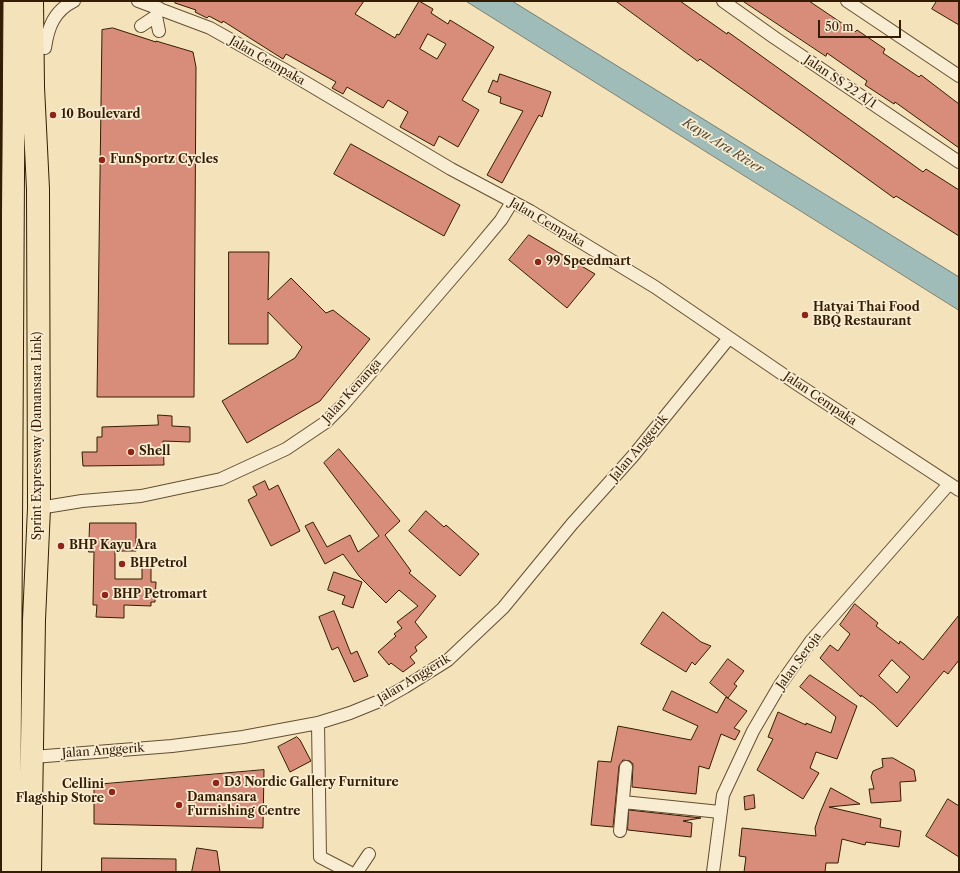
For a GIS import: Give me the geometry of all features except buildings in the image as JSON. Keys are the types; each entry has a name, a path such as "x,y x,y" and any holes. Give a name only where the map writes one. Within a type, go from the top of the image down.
{"highway":[{"name":"Sprint Expressway (Damansara Link)","path":"14,1 16,84 38,189 39,508 34,620 30,872"},
{"name":"Sprint Expressway (Damansara Link)","path":"16,84 32,1"},
{"path":"38,189 45,48 44,1"},
{"path":"9,872 6,650 12,182 1,100 16,84"},
{"path":"1,383 5,379 11,331"}],"street":[{"path":"45,48 48,28 52,20 59,12 74,1"},
{"name":"Jalan Cempaka","path":"138,1 158,12 220,34 283,69 451,169 512,202 655,287 729,338 954,487"},
{"name":"Jalan SS 22 A/1","path":"723,1 775,38 959,162"},
{"path":"847,1 959,76"},
{"path":"141,26 158,12"},
{"path":"158,12 159,31"},
{"name":"Jalan Kenanga","path":"39,508 82,501 141,496 179,487 201,484 221,479 286,449 326,422 342,406 471,256 501,220 512,202"},
{"name":"Jalan Anggerik","path":"33,757 205,742 242,737 318,723 350,713 382,700 448,660 503,608 572,524 633,456 729,338"},
{"name":"Jalan Seroja","path":"713,872 723,795 753,731 784,679 811,641 954,487"},
{"path":"318,723 320,857 349,872"},
{"path":"620,831 626,767"},
{"path":"623,802 720,812"},
{"path":"357,872 369,854"}],"water":[{"name":"Kayu Ara River","path":"466,1 512,1 959,277 959,310"}],"tram line":[{"path":"1,287 3,1"}],"place":[{"name":"10 Boulevard","path":"53,115"},
{"name":"FunSportz Cycles","path":"102,160"},
{"name":"99 Speedmart","path":"538,262"},
{"name":"Hatyai Thai Food BBQ Restaurant","path":"805,315"},
{"name":"Shell","path":"131,452"},
{"name":"BHP Kayu Ara","path":"61,546"},
{"name":"BHPetrol","path":"122,564"},
{"name":"BHP Petromart","path":"105,595"},
{"name":"D3 Nordic Gallery Furniture","path":"216,783"},
{"name":"Cellini Flagship Store","path":"112,792"},
{"name":"Damansara Furnishing Centre","path":"179,805"}]}
